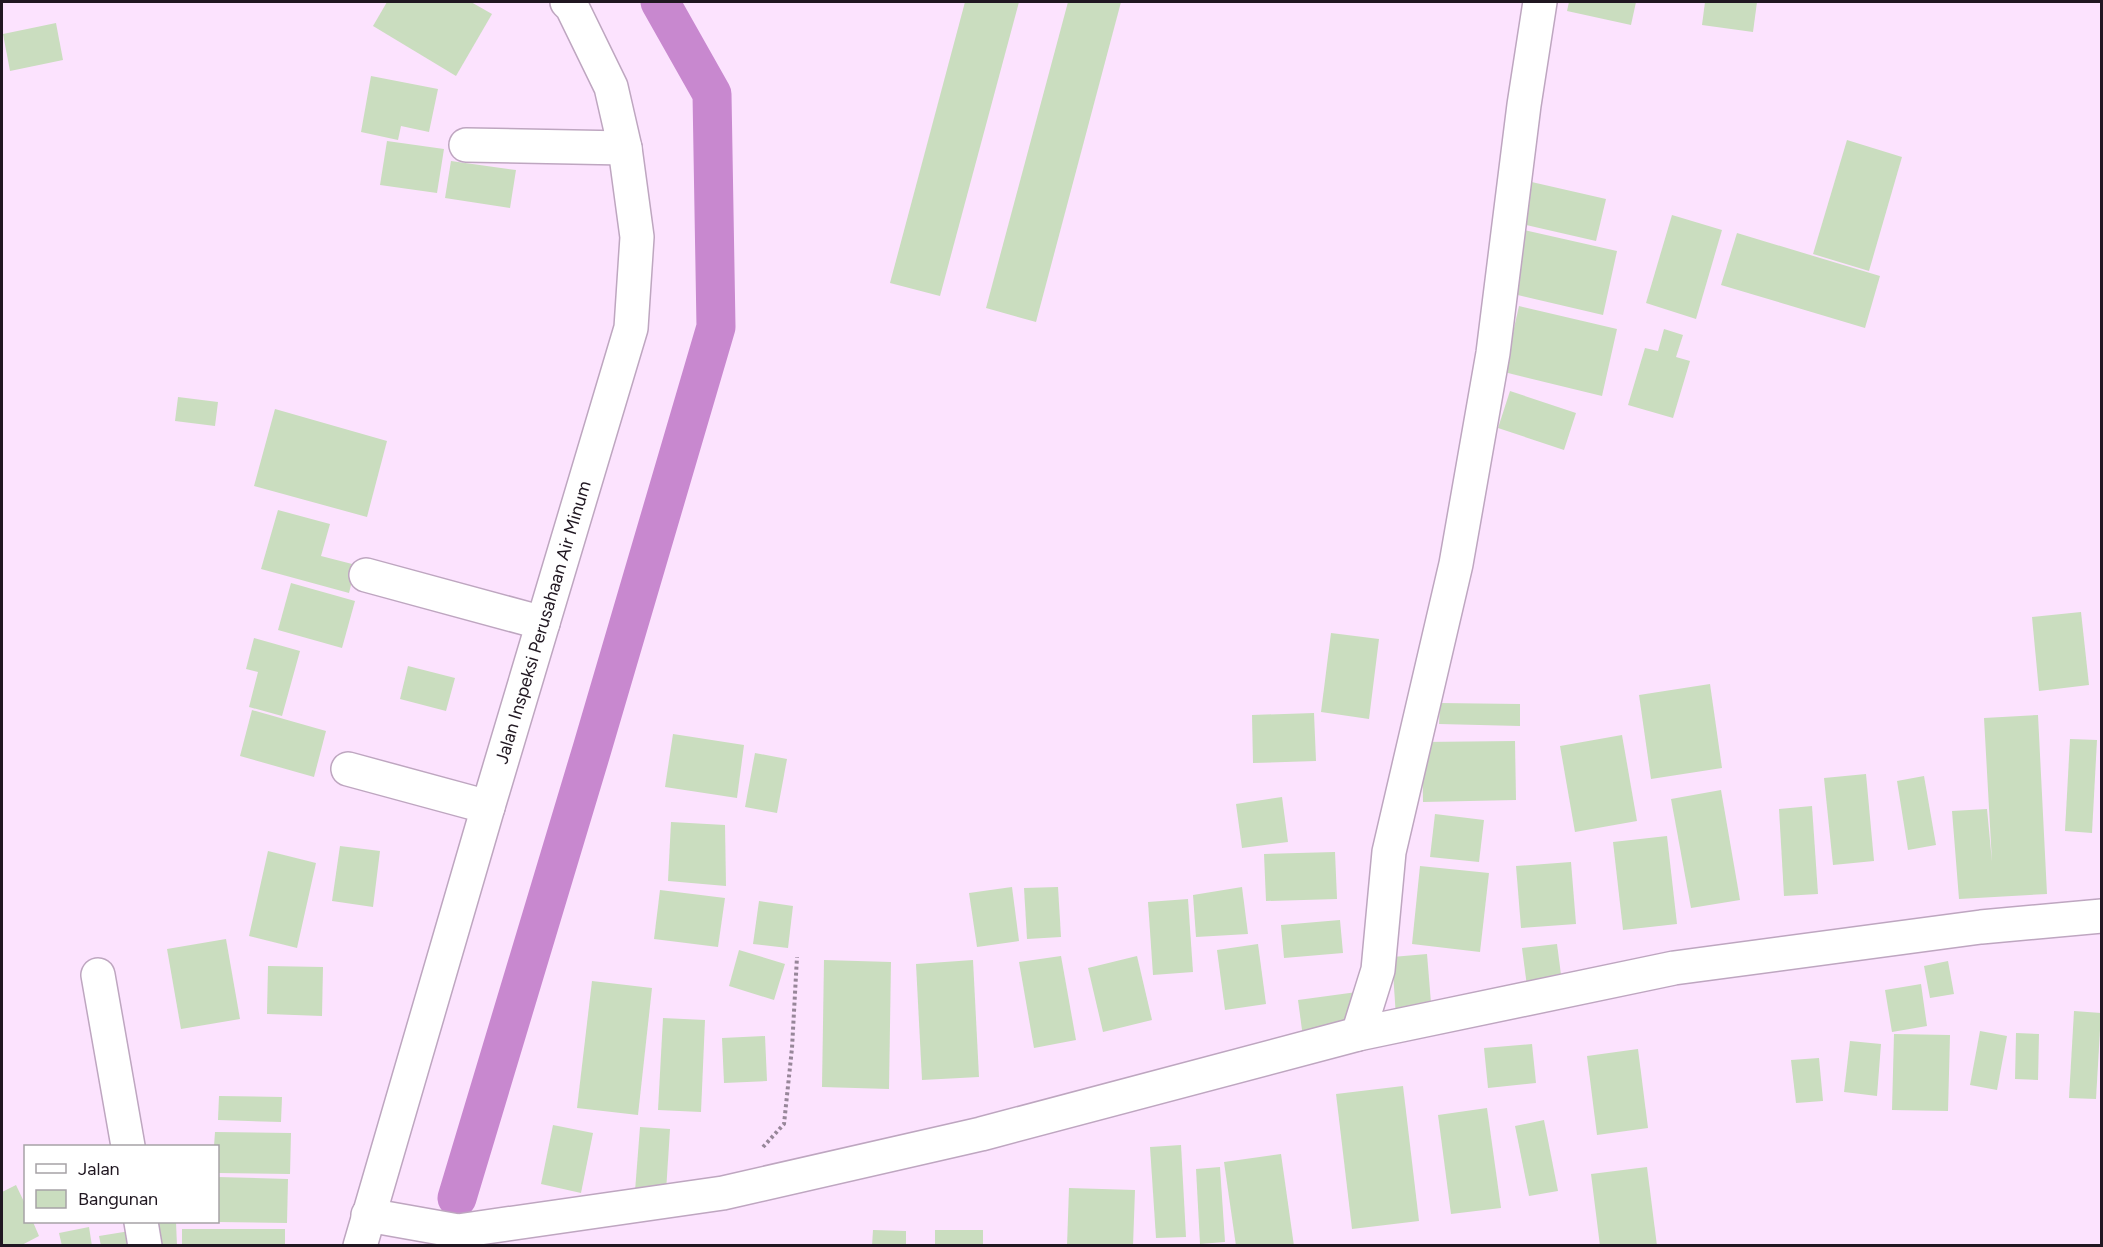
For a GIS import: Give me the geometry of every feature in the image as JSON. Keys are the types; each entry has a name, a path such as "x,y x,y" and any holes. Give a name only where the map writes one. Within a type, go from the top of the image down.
{"street":[{"name":"Jalan Inspeksi Perusahaan Air Minum","path":"364,1230 631,328 637,237 625,148 611,87 567,2"},
{"path":"1358,1034 1378,970 1389,852 1456,564 1493,353 1524,105 1540,2"},
{"path":"466,145 625,148"},
{"path":"366,575 543,623"},
{"path":"348,769 488,807"},
{"path":"364,1230 457,1238 723,1193 981,1134 1358,1034 1674,968 1981,927 2102,916"},
{"path":"98,975 128,1145"},
{"path":"141,1223 145,1245"}],"path":[{"path":"761,1150 784,1124 798,957"}],"building":[{"path":"387,2 471,2 492,14 456,76 373,26"},
{"path":"965,2 1019,2 940,296 890,283"},
{"path":"1068,2 1121,2 1036,322 986,308"},
{"path":"1569,2 1636,2 1631,25 1567,11"},
{"path":"1705,2 1757,2 1753,32 1702,25"},
{"path":"56,23 63,60 10,71 3,34"},
{"path":"371,76 438,89 429,132 401,126 398,140 361,132"},
{"path":"1847,140 1902,157 1869,271 1813,254"},
{"path":"387,141 444,149 437,193 380,185"},
{"path":"451,161 516,170 510,208 445,198"},
{"path":"1523,180 1606,199 1596,241 1513,222"},
{"path":"1672,215 1722,230 1696,319 1646,303"},
{"path":"1519,229 1617,251 1603,315 1505,292"},
{"path":"1737,233 1880,276 1865,328 1721,285"},
{"path":"1519,306 1617,329 1602,396 1504,372"},
{"path":"1664,329 1683,335 1676,357 1690,361 1673,418 1628,405 1645,348 1658,351"},
{"path":"1510,391 1576,413 1564,450 1498,428"},
{"path":"178,397 218,402 215,426 175,421"},
{"path":"275,409 387,441 367,517 254,486"},
{"path":"278,510 330,524 321,556 356,565 349,593 261,569"},
{"path":"291,583 355,601 342,648 278,630"},
{"path":"2081,612 2089,685 2039,691 2032,617"},
{"path":"1331,633 1379,639 1369,719 1321,712"},
{"path":"254,638 300,651 282,716 249,707 258,672 246,669"},
{"path":"408,666 455,678 446,711 400,699"},
{"path":"1710,684 1722,768 1651,779 1639,695"},
{"path":"1440,703 1520,704 1520,726 1439,724"},
{"path":"252,710 326,731 314,777 240,756"},
{"path":"1314,713 1316,761 1253,763 1252,715"},
{"path":"2038,715 2047,894 1959,899 1952,811 1987,809 1992,862 1984,718"},
{"path":"673,734 744,745 737,798 665,787"},
{"path":"1622,735 1637,821 1575,832 1560,746"},
{"path":"2070,739 2097,740 2092,833 2065,831"},
{"path":"1515,741 1516,800 1423,802 1422,742"},
{"path":"755,753 787,759 777,813 745,807"},
{"path":"1866,774 1874,861 1833,865 1824,778"},
{"path":"1924,776 1936,845 1908,850 1897,781"},
{"path":"1721,790 1740,900 1691,908 1671,799"},
{"path":"1282,797 1288,842 1242,848 1236,804"},
{"path":"1812,806 1818,894 1784,896 1779,809"},
{"path":"1435,814 1484,820 1479,862 1430,857"},
{"path":"671,822 725,825 726,886 668,881"},
{"path":"1667,836 1677,924 1623,930 1613,842"},
{"path":"340,846 380,851 373,907 332,901"},
{"path":"268,851 316,863 297,948 249,936"},
{"path":"1335,852 1337,899 1266,901 1264,854"},
{"path":"1571,862 1576,924 1521,928 1516,866"},
{"path":"1420,866 1489,873 1480,952 1412,944"},
{"path":"1012,887 1019,941 977,947 969,893"},
{"path":"1058,887 1061,937 1027,939 1024,888"},
{"path":"1242,887 1248,934 1196,937 1193,895"},
{"path":"660,890 725,898 718,947 654,939"},
{"path":"1188,899 1193,972 1153,975 1148,902"},
{"path":"759,901 793,906 788,948 753,944"},
{"path":"1340,920 1343,953 1284,958 1281,925"},
{"path":"226,939 240,1019 181,1029 167,949"},
{"path":"1258,944 1266,1004 1225,1010 1217,950"},
{"path":"1557,944 1563,990 1528,994 1522,948"},
{"path":"739,950 785,964 774,1000 729,986"},
{"path":"1427,954 1432,1015 1396,1017 1392,957"},
{"path":"1061,956 1076,1040 1034,1048 1019,962"},
{"path":"1137,956 1152,1020 1103,1032 1088,968"},
{"path":"824,960 891,962 889,1089 822,1087"},
{"path":"973,960 979,1077 922,1080 916,964"},
{"path":"1948,961 1954,994 1930,998 1924,966"},
{"path":"268,966 323,967 322,1016 267,1014"},
{"path":"592,981 652,988 638,1115 577,1108"},
{"path":"1921,984 1927,1026 1892,1032 1885,990"},
{"path":"1357,992 1363,1037 1304,1045 1298,1000"},
{"path":"2074,1011 2101,1013 2096,1099 2069,1098"},
{"path":"663,1018 705,1020 701,1112 658,1110"},
{"path":"1980,1031 2007,1036 1997,1090 1970,1085"},
{"path":"2016,1033 2039,1034 2038,1080 2015,1079"},
{"path":"1894,1034 1950,1035 1948,1111 1892,1110"},
{"path":"765,1036 767,1081 724,1083 722,1038"},
{"path":"1850,1041 1881,1044 1877,1096 1844,1092"},
{"path":"1532,1044 1536,1083 1488,1088 1484,1048"},
{"path":"1638,1049 1648,1128 1597,1135 1587,1056"},
{"path":"1819,1058 1823,1101 1796,1103 1791,1060"},
{"path":"1403,1086 1419,1221 1352,1229 1336,1094"},
{"path":"219,1096 282,1097 281,1122 218,1120"},
{"path":"1487,1108 1501,1208 1451,1214 1438,1115"},
{"path":"1544,1120 1558,1191 1529,1196 1515,1126"},
{"path":"553,1125 593,1133 581,1193 541,1184"},
{"path":"640,1127 670,1129 666,1192 635,1191"},
{"path":"215,1132 291,1133 290,1174 219,1173 219,1145 214,1145"},
{"path":"1181,1145 1186,1237 1156,1238 1150,1147"},
{"path":"1281,1154 1294,1246 1236,1246 1224,1162"},
{"path":"1220,1167 1225,1242 1200,1244 1196,1169"},
{"path":"1647,1167 1657,1246 1600,1246 1591,1174"},
{"path":"219,1177 288,1179 287,1223 219,1222"},
{"path":"16,1185 24,1202 24,1223 33,1223 39,1236 20,1246 2,1246 2,1192"},
{"path":"1069,1188 1135,1190 1133,1246 1067,1246"},
{"path":"152,1223 176,1223 177,1246 152,1246"},
{"path":"89,1227 92,1246 62,1246 59,1233"},
{"path":"182,1229 285,1229 285,1246 182,1246"},
{"path":"136,1230 138,1246 101,1246 99,1236"},
{"path":"873,1230 906,1231 906,1246 872,1246"},
{"path":"935,1230 983,1230 983,1246 935,1246"}],"waterway":[{"path":"457,1198 716,327 712,94 660,2"}]}
